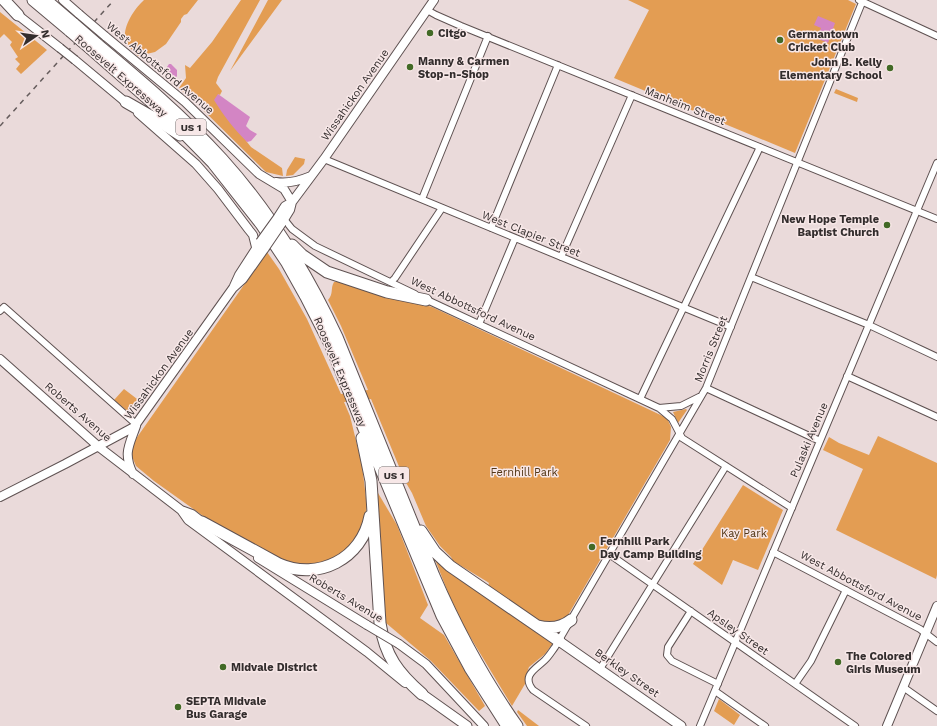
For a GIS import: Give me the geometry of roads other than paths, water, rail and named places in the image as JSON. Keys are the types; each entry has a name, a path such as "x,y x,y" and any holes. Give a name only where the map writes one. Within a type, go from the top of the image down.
{"highway":[{"path":"4,0 18,15"},
{"name":"Roosevelt Expressway","path":"33,0 74,23"},
{"name":"Roosevelt Expressway","path":"46,0 74,23 94,46 200,149 245,203 287,263 324,331 442,616 470,668 507,726"},
{"name":"Roosevelt Expressway","path":"94,46 162,99 206,142 244,185 279,234 311,284 337,337 450,613 478,664 517,726"},
{"path":"126,102 200,149"},
{"path":"279,234 302,255 320,268 342,278 400,295 426,300"},
{"path":"374,288 381,287 391,282"},
{"path":"353,401 368,461 380,623 383,638 393,662 403,676 422,694"},
{"path":"202,522 278,564 292,569 313,570 326,567 339,561 359,544 370,519 372,502"},
{"path":"406,506 430,544 442,559 559,641"},
{"path":"537,625 553,628 563,625 571,620"}],"main road":[{"name":"Berkley Street","path":"559,641 681,726"},
{"name":"Roberts Avenue","path":"422,694 467,726"}],"street":[{"name":"West Abbottsford Avenue","path":"63,0 74,23 105,36 186,102 260,174 284,189 292,202"},
{"name":"Wissahickon Avenue","path":"0,497 130,431 137,425 233,288 243,279 260,246 281,220 285,206 292,202 324,159 434,0"},
{"path":"862,1 937,36"},
{"name":"Morris Street","path":"586,726 533,690 529,680 532,670 549,656 559,641 706,388 862,1"},
{"path":"0,2 75,60 190,158 206,175 260,246"},
{"name":"Manheim Street","path":"427,10 558,65 937,219"},
{"path":"422,199 488,36"},
{"path":"491,228 558,65"},
{"path":"561,257 632,95"},
{"path":"640,399 760,147"},
{"name":"West Clapier Street","path":"324,159 731,327"},
{"name":"Pulaski Avenue","path":"700,726 937,163"},
{"path":"272,181 290,182 311,176"},
{"path":"391,282 442,208"},
{"name":"West Abbottsford Avenue","path":"281,220 315,246 426,300 659,408 670,417 682,438 792,508"},
{"path":"479,324 515,238"},
{"path":"751,277 869,325 937,357"},
{"path":"2,309 137,425 128,445 128,461 133,474"},
{"name":"Roberts Avenue","path":"0,359 99,447 181,510 192,514 225,538 399,644 426,664 484,726"},
{"path":"847,376 937,417"},
{"path":"706,388 820,441"},
{"path":"659,408 680,406 701,396"},
{"path":"600,669 726,466"},
{"name":"Roberts Avenue","path":"181,510 188,520 367,652 406,684 422,694"},
{"name":"West Abbottsford Avenue","path":"773,552 920,629 937,642"},
{"name":"Apsley Street","path":"609,554 855,726"},
{"path":"795,684 811,661 846,590"},
{"path":"887,726 937,606"},
{"path":"691,611 668,647 667,655 674,663 718,684"},
{"path":"903,687 937,711"},
{"path":"715,691 765,726"}],"railway":[{"path":"0,126 114,0"}],"place":[{"name":"Citgo","path":"430,33"},
{"name":"Germantown Cricket Club","path":"780,40"},
{"name":"Manny & Carmen Stop-n-Shop","path":"410,67"},
{"name":"John B. Kelly Elementary School","path":"890,68"},
{"name":"New Hope Temple Baptist Church","path":"887,225"},
{"name":"Fernhill Park Day Camp Building","path":"592,547"},
{"name":"The Colored Girls Museum","path":"838,662"},
{"name":"Midvale District","path":"223,667"},
{"name":"SEPTA Midvale Bus Garage","path":"178,707"}],"park label":[{"name":"Fernhill Park","path":"524,472"},
{"name":"Kay Park","path":"744,533"}]}
